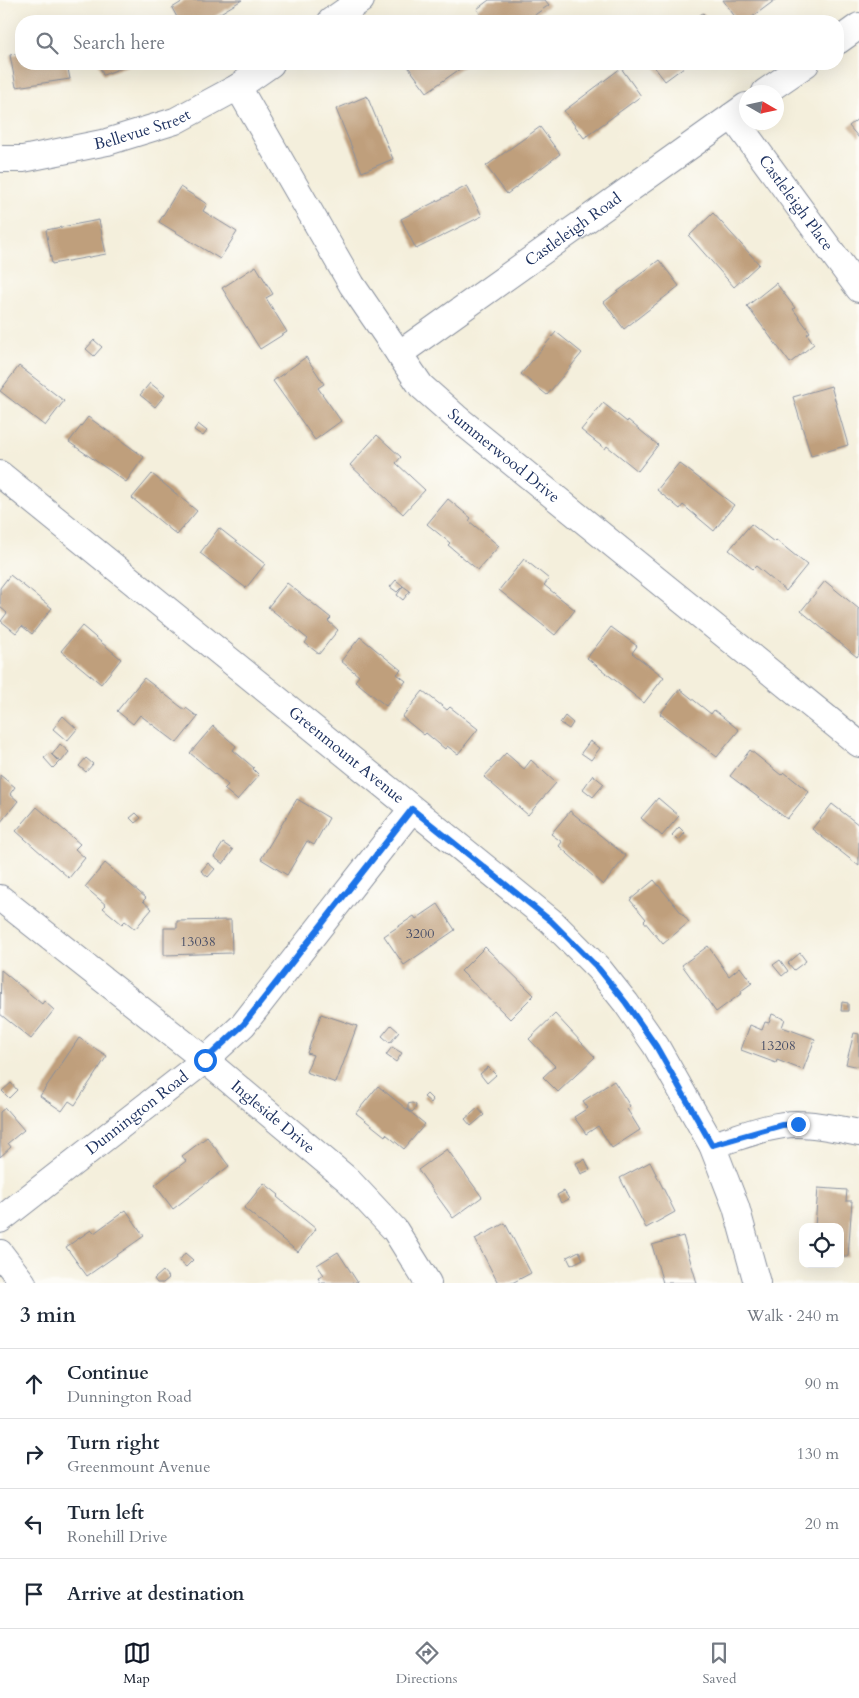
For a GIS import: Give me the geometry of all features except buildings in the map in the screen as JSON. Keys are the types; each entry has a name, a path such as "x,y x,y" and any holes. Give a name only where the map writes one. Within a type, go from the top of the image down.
{"street":[{"path":"340,15 361,0"},
{"path":"844,37 859,26"},
{"name":"Bellevue Street","path":"0,159 23,159 107,142 175,121 238,87 262,70"},
{"path":"775,85 797,70"},
{"name":"Summerwood Drive","path":"238,87 352,285 421,386 456,418 859,744"},
{"name":"Castleleigh Road","path":"399,354 739,112"},
{"name":"Castleleigh Place","path":"753,130 859,289"},
{"name":"Greenmount Avenue","path":"0,474 551,921 599,969 656,1046 712,1145 736,1207 757,1283"},
{"name":"Dunnington Road","path":"0,1220 205,1060 243,1025 412,809"},
{"name":"Ingleside Drive","path":"0,898 205,1060 348,1180 395,1230 428,1283"},
{"path":"712,1145 782,1125 822,1126 859,1133"},
{"path":"0,1252 23,1283"}],"route":[{"path":"205,1060 243,1025 412,809 551,921 599,969 656,1046 712,1145 782,1125 798,1124"}]}
